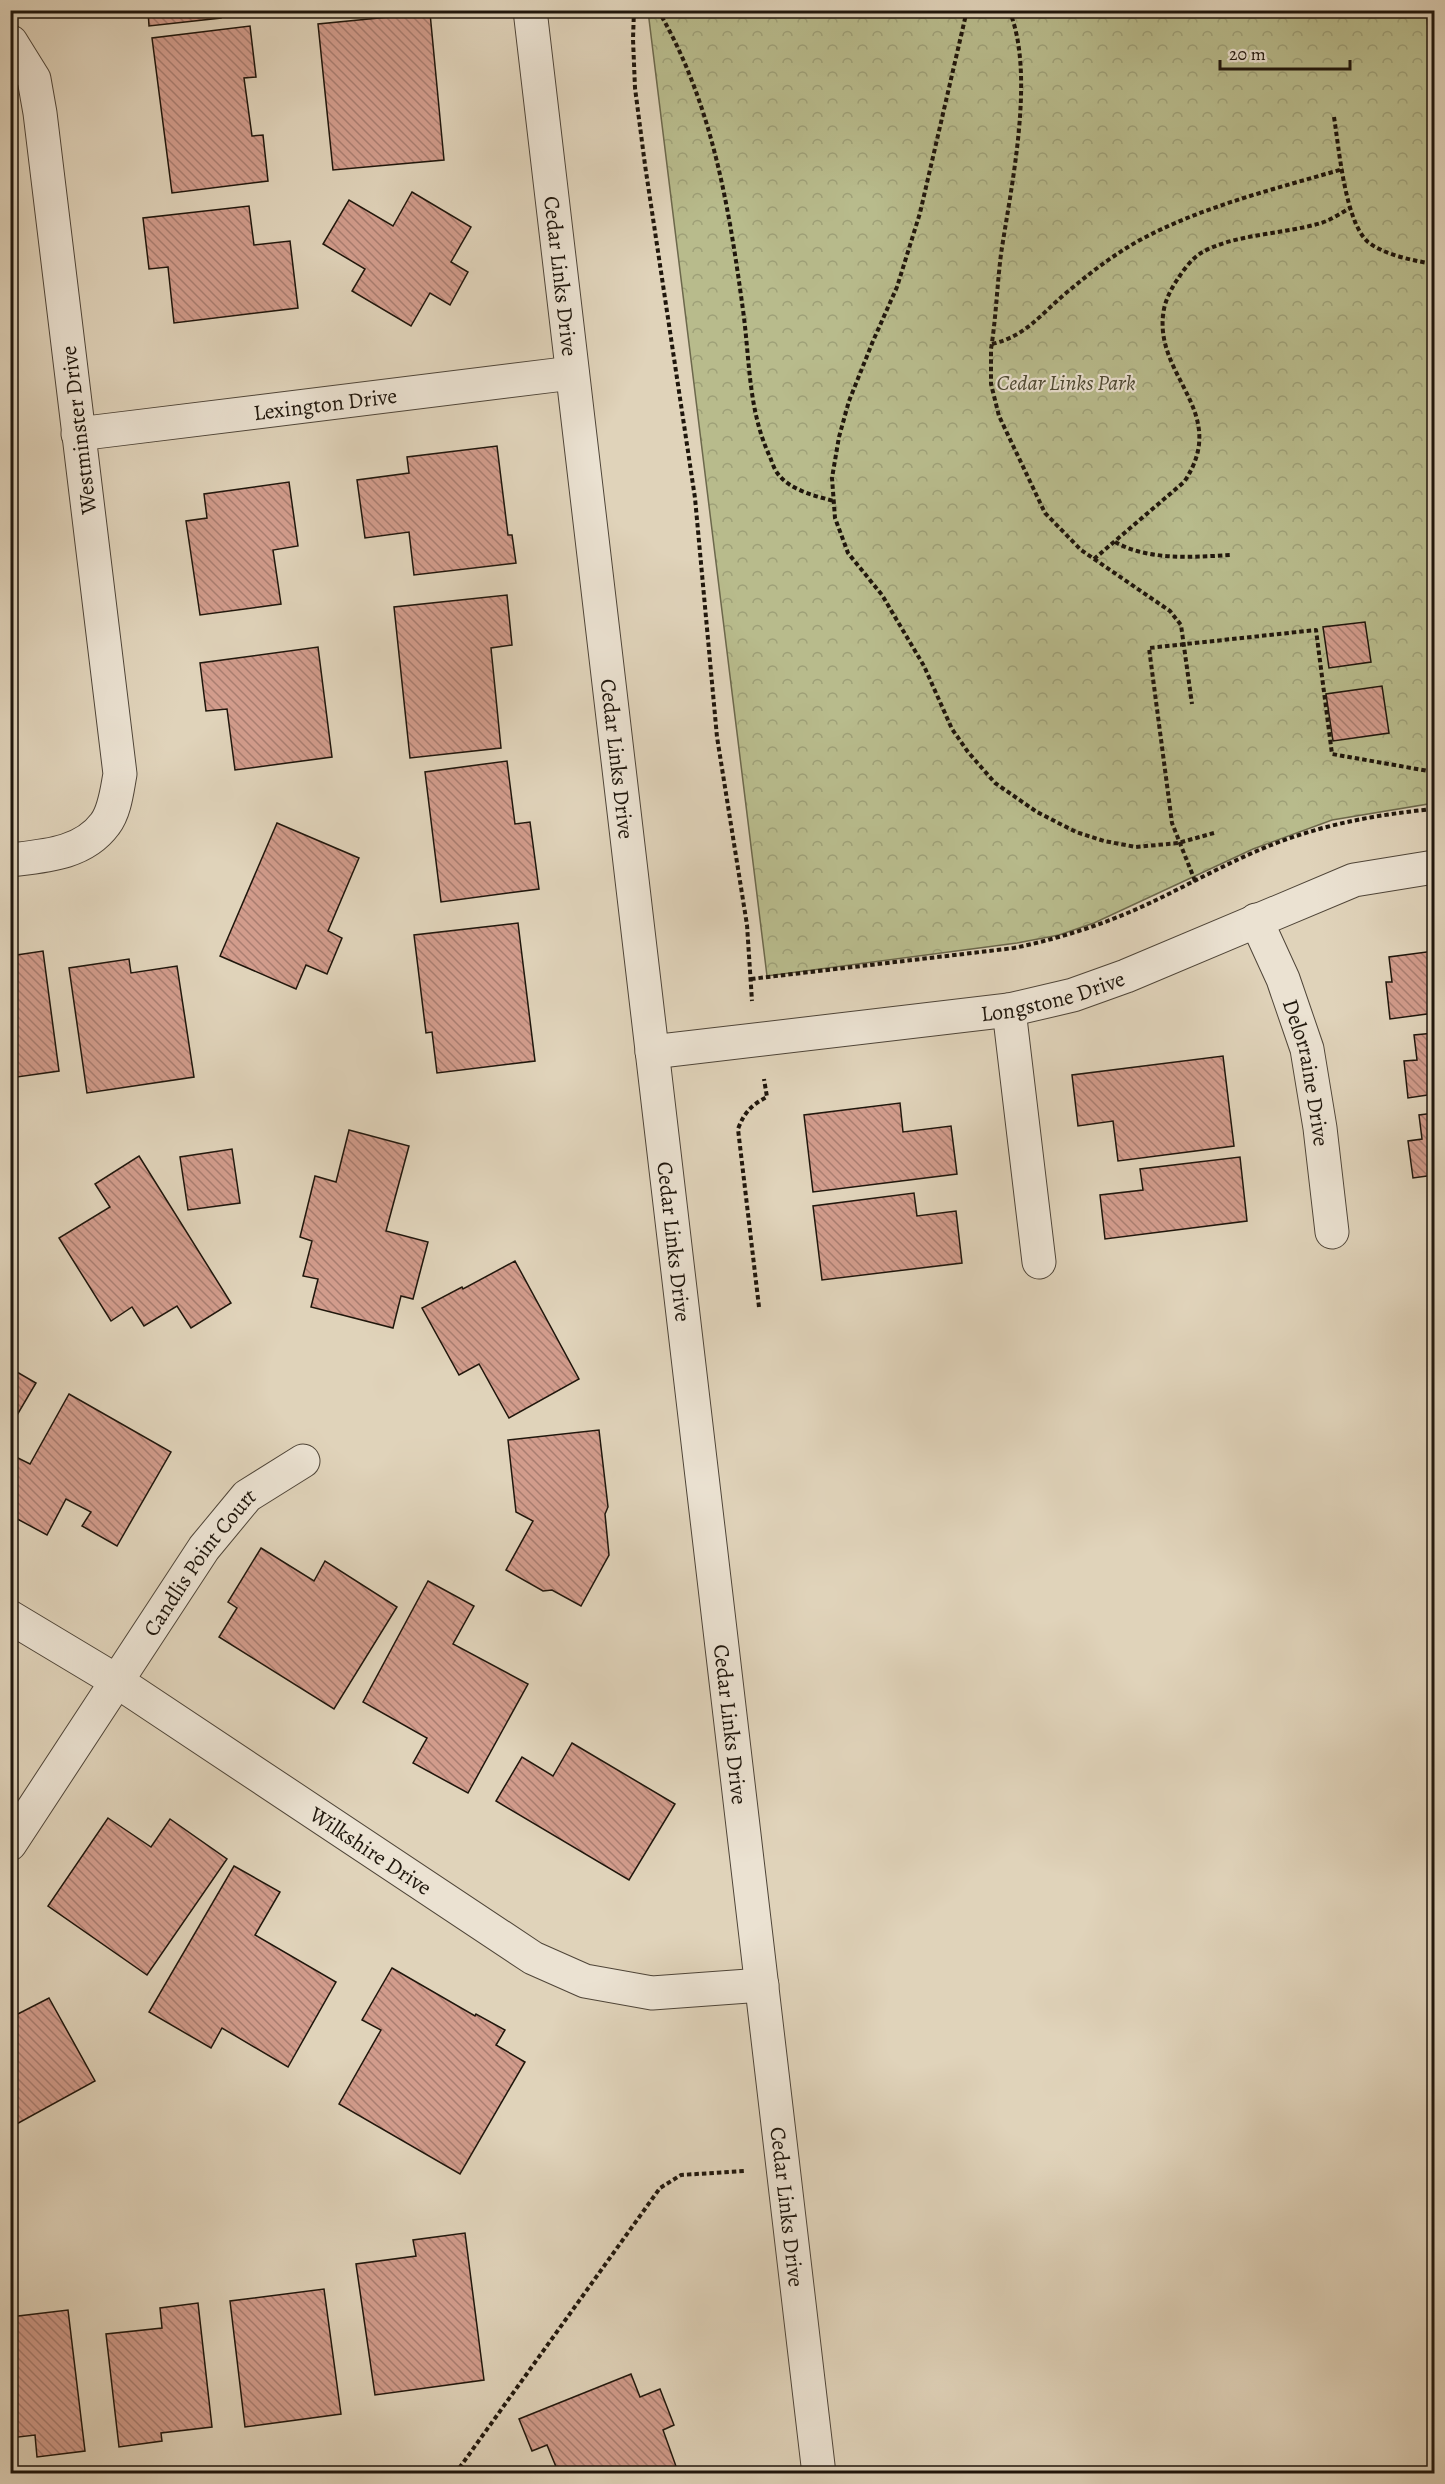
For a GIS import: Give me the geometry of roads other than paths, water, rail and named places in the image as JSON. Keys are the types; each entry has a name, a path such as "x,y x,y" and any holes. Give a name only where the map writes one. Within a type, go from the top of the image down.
{"street":[{"name":"Cedar Links Drive","path":"530,10 819,2474"},
{"name":"Westminster Drive","path":"10,42 34,79 40,112 120,774 114,804 105,824 81,846 48,855 10,860"},
{"name":"Lexington Drive","path":"78,434 572,373"},
{"name":"Longstone Drive","path":"652,1052 1009,1010 1073,995 1126,976 1354,880 1434,867"},
{"name":"Delorraine Drive","path":"1256,920 1283,979 1307,1049 1320,1128 1332,1232"},
{"path":"1009,1010 1039,1262"},
{"name":"Candlis Point Court","path":"10,1844 204,1548 247,1496 303,1461"},
{"name":"Wilkshire Drive","path":"10,1617 116,1680 533,1958 585,1981 652,1993 762,1985"}],"park label":[{"name":"Cedar Links Park","path":"1066,382"}]}
